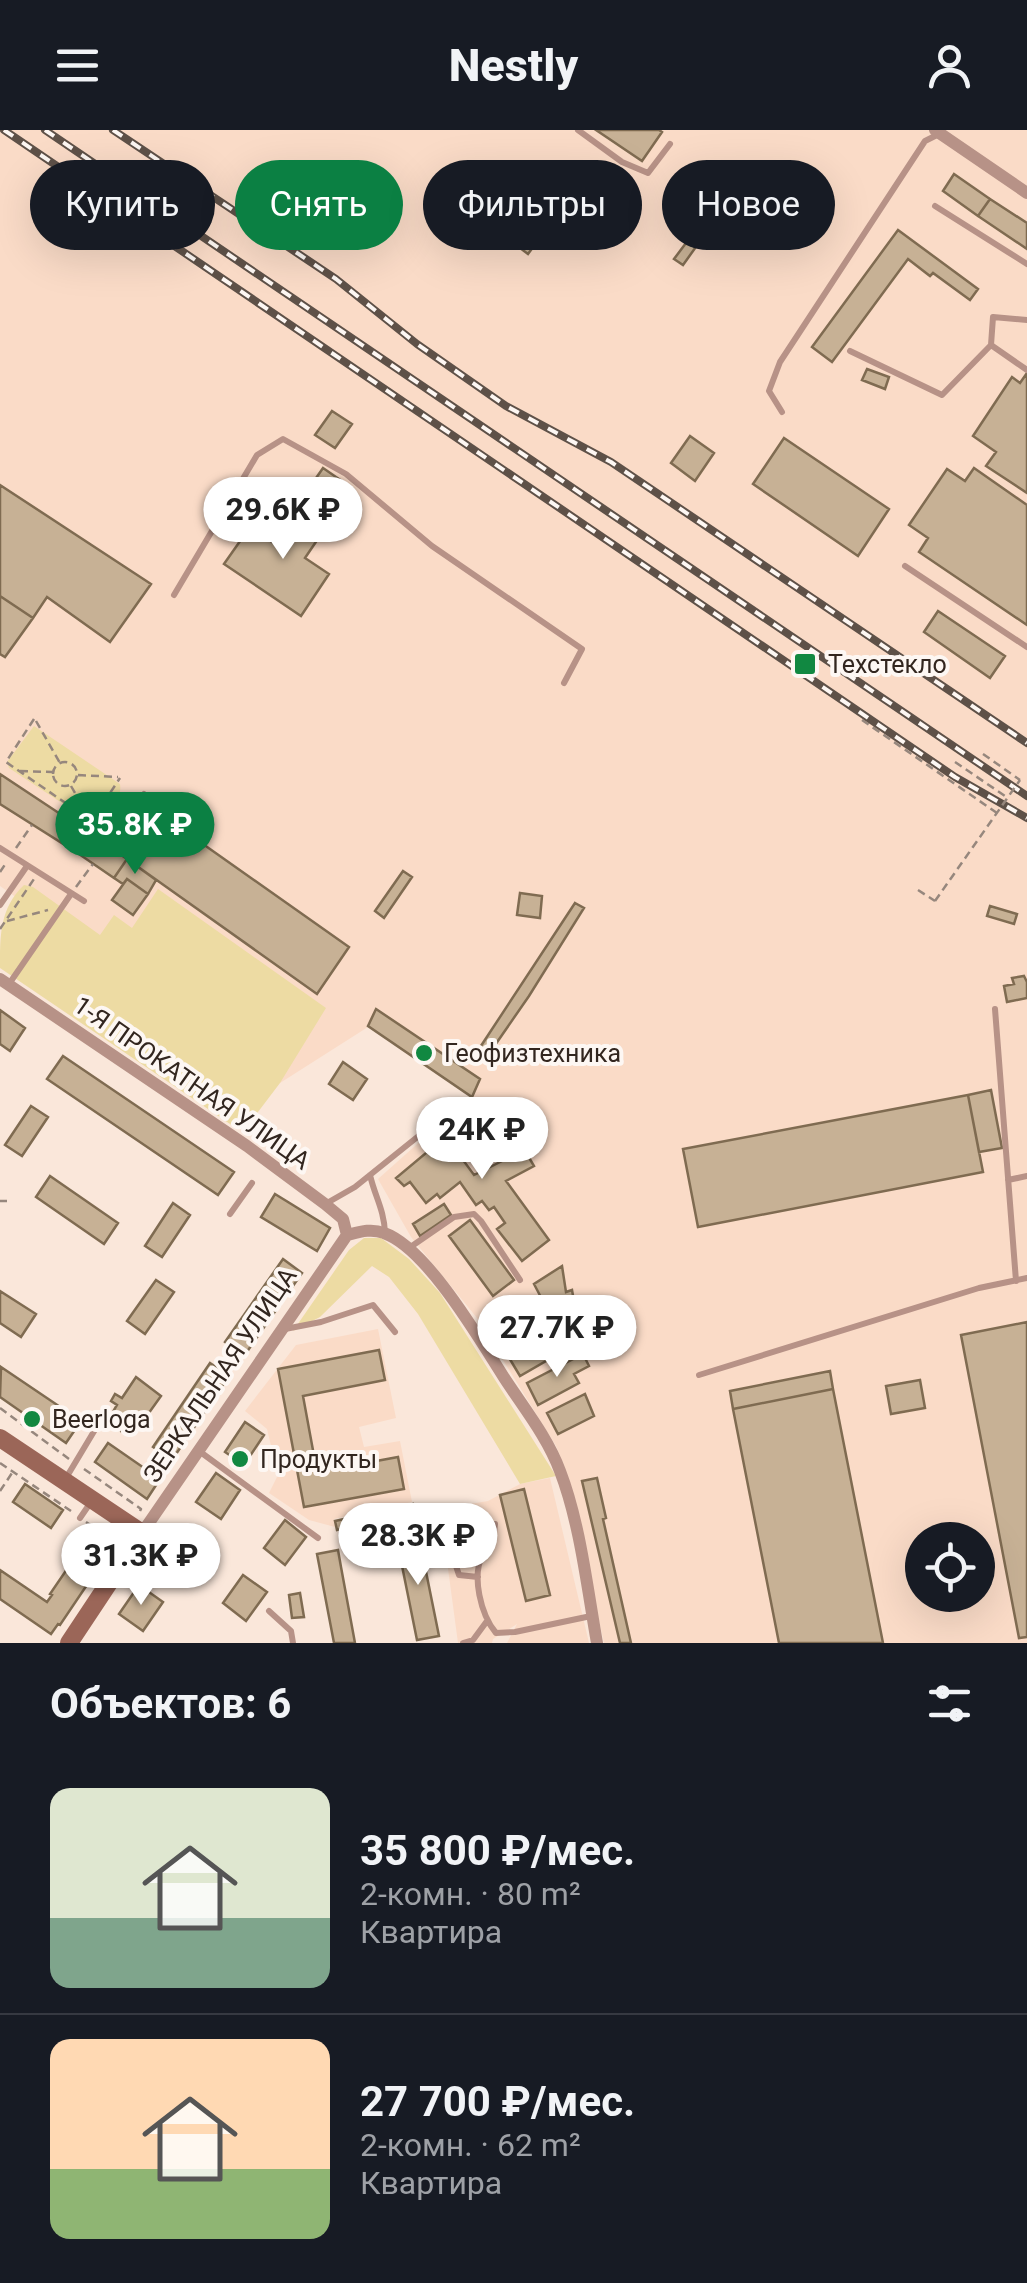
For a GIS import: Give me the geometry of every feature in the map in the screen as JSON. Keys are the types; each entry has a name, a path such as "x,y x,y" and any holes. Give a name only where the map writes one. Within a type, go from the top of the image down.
{"street":[{"path":"938,132 1027,194"},
{"name":"1-Я ПРОКАТНАЯ УЛИЦА","path":"4,982 247,1146 342,1219 346,1235"},
{"path":"346,1235 366,1230 385,1233 408,1249 446,1289 542,1434 570,1501 597,1643"},
{"name":"ЗЕРКАЛЬНАЯ УЛИЦА","path":"69,1643 346,1235"},
{"path":"0,1438 142,1533"}],"lane":[{"path":"578,130 622,162 648,173 670,144"},
{"path":"782,412 769,391 780,362 925,141 938,132"},
{"path":"936,206 1027,264"},
{"path":"850,351 942,395 990,345 993,317 1027,320"},
{"path":"990,345 1027,370"},
{"path":"174,595 257,455 283,440 346,474 432,546 582,648 564,682"},
{"path":"905,566 1027,648"},
{"path":"92,821 115,840 144,794"},
{"path":"0,848 84,901"},
{"path":"0,905 27,866"},
{"path":"4,982 71,894"},
{"path":"995,1009 1016,1281"},
{"path":"325,1204 355,1187 436,1122 456,1114 476,1156"},
{"path":"370,1174 384,1212 385,1233"},
{"path":"1008,1180 1027,1176"},
{"path":"230,1214 252,1184"},
{"path":"408,1249 454,1217 474,1214 520,1280"},
{"path":"699,1375 979,1288 1027,1278"},
{"path":"283,1329 374,1305 395,1332"},
{"path":"64,1481 96,1428"},
{"path":"199,1451 318,1538"},
{"path":"83,1520 93,1500"},
{"path":"495,1524 493,1542 482,1555 478,1576 486,1621 496,1633 592,1615"},
{"path":"433,1528 459,1575 478,1576"},
{"path":"269,1610 291,1631 293,1643"},
{"path":"462,1643 472,1640 486,1621"}],"path":[{"path":"60,764 35,720 6,762 90,820 71,784"},
{"path":"862,720 997,814"},
{"path":"918,890 935,901 1020,780 982,754"},
{"path":"955,762 1008,798"},
{"path":"59,784 54,772 60,764"},
{"path":"60,764 72,764 77,775"},
{"path":"18,771 54,772"},
{"path":"77,775 119,777 92,821"},
{"path":"71,784 77,775"},
{"path":"52,794 59,784"},
{"path":"59,784 71,784"},
{"path":"71,894 93,864"},
{"path":"0,930 38,874"},
{"path":"6,921 63,906"},
{"path":"0,1202 6,1201"},
{"path":"0,1463 72,1512"},
{"path":"0,1490 12,1472"},
{"path":"83,1520 184,1586"}],"shaded area":[{"path":"0,130 1027,130 1027,1643 604,1643 564,1465 556,1446 477,1318 411,1237 378,1179 471,1096 368,1027 280,1083 0,886"},
{"path":"34,726 120,784 116,808 105,823 92,823 9,768 7,762"},
{"path":"24,885 33,887 100,935 114,915 132,928 158,889 326,1008 252,1120 233,1126 0,968 6,912"},
{"path":"364,1238 381,1238 409,1259 440,1293 556,1476 520,1484 418,1314 389,1277 372,1266 320,1317 293,1331 349,1250"},
{"path":"378,1329 396,1418 359,1427 364,1447 400,1441 412,1502 334,1519 335,1527 309,1520 269,1493 278,1475 267,1429 245,1411 296,1345"},
{"path":"550,1478 589,1643 507,1643 517,1624 492,1643 458,1643 440,1509 488,1501 520,1484"}],"building":[{"path":"596,130 662,132 641,160"},
{"path":"954,174 990,199 978,216 943,191"},
{"path":"990,199 1027,223 1027,249 978,216"},
{"path":"898,230 978,289 970,300 908,259 832,362 812,347"},
{"path":"681,250 694,250 683,265 674,259"},
{"path":"867,369 889,377 885,389 862,380"},
{"path":"1027,373 1027,493 986,466 996,452 973,436 1012,377 1020,383"},
{"path":"332,411 352,424 335,448 315,435"},
{"path":"690,436 714,453 695,481 671,463"},
{"path":"784,438 889,509 858,556 753,484"},
{"path":"323,468 352,488 326,527 296,507"},
{"path":"974,468 1027,505 1027,625 919,552 928,538 909,525 947,469 965,481"},
{"path":"0,485 151,584 110,642 47,597 33,618 0,596"},
{"path":"296,507 326,527 305,558 329,574 301,616 224,564 250,527 272,542"},
{"path":"0,596 33,618 5,657 0,654"},
{"path":"938,611 1005,656 990,678 924,632"},
{"path":"0,774 89,833 76,852 0,804"},
{"path":"159,813 349,947 317,994 127,859"},
{"path":"89,833 127,859 114,878 76,852"},
{"path":"127,859 156,880 148,894 127,879 123,884 114,878"},
{"path":"403,871 412,877 384,918 375,911"},
{"path":"127,879 148,894 133,915 112,900"},
{"path":"520,893 542,896 540,918 517,915"},
{"path":"575,903 584,908 484,1061 475,1055"},
{"path":"990,906 1017,914 1014,924 987,916"},
{"path":"1024,976 1027,998 1007,1002 1004,986 1014,984 1012,978"},
{"name":"Геофизтехника","path":"376,1009 480,1079 472,1097 368,1026"},
{"path":"0,1010 25,1028 10,1051 0,1044"},
{"path":"63,1056 234,1172 218,1195 47,1079"},
{"path":"343,1062 367,1079 353,1100 329,1084"},
{"path":"991,1090 1002,1148 979,1152 968,1095"},
{"path":"968,1095 983,1172 698,1227 683,1149"},
{"path":"31,1106 48,1117 22,1156 5,1145"},
{"path":"503,1113 534,1166 506,1181 549,1240 522,1261 497,1229 505,1223 494,1207 489,1210 482,1201 476,1205 460,1182 440,1198 437,1194 426,1203 410,1182 404,1186 396,1178 432,1148 427,1140 441,1130 474,1175 502,1161 481,1124"},
{"path":"50,1176 118,1223 104,1244 36,1197"},
{"path":"275,1194 330,1228 317,1251 261,1217"},
{"path":"173,1203 190,1215 162,1257 145,1246"},
{"path":"444,1204 451,1215 420,1236 413,1224"},
{"path":"470,1220 514,1280 493,1296 449,1236"},
{"path":"283,1259 302,1273 244,1356 225,1342"},
{"path":"562,1266 566,1292 572,1290 575,1307 501,1352 487,1327 509,1315 515,1326 545,1305 534,1284"},
{"path":"156,1280 174,1292 145,1334 127,1321"},
{"path":"0,1291 36,1314 21,1337 0,1323"},
{"path":"576,1318 584,1339 520,1376 508,1356"},
{"path":"1027,1322 1027,1637 1019,1638 961,1335"},
{"path":"379,1350 385,1380 303,1396 317,1472 398,1457 404,1489 304,1507 278,1369"},
{"path":"583,1354 589,1366 574,1374 579,1383 538,1405 527,1383"},
{"path":"210,1363 229,1376 172,1460 153,1447"},
{"path":"1,1367 81,1421 66,1443 0,1397"},
{"path":"830,1371 833,1389 733,1409 730,1391"},
{"path":"136,1377 161,1396 136,1431 121,1431 118,1419 111,1415 117,1405 111,1401 115,1394 122,1398"},
{"path":"920,1380 925,1408 891,1414 886,1386"},
{"path":"833,1389 883,1643 779,1643 733,1409"},
{"path":"585,1394 594,1416 558,1434 547,1413"},
{"path":"245,1422 264,1435 244,1465 225,1452"},
{"path":"108,1443 160,1479 147,1499 95,1462"},
{"path":"216,1473 240,1490 221,1519 196,1502"},
{"path":"597,1478 631,1643 620,1643 582,1481"},
{"path":"25,1484 63,1510 51,1528 13,1502"},
{"path":"524,1489 550,1595 526,1601 500,1495"},
{"path":"413,1504 415,1512 337,1530 335,1521"},
{"path":"285,1520 306,1537 285,1565 264,1548"},
{"path":"178,1528 201,1545 180,1575 156,1559"},
{"path":"419,1537 439,1636 417,1640 397,1541"},
{"path":"338,1550 355,1643 334,1643 317,1554"},
{"path":"78,1553 99,1567 51,1634 0,1599 0,1570 47,1602"},
{"path":"243,1575 267,1592 246,1621 223,1603"},
{"path":"139,1585 163,1602 143,1631 119,1614"},
{"path":"300,1593 304,1617 292,1618 289,1595"}],"railway":[{"path":"4,130 955,777 1027,818"},
{"path":"45,130 1027,796"},
{"path":"113,130 336,279 417,344 506,406 611,462 1027,743"}],"place":[{"name":"Техстекло","path":"805,664"},
{"name":"Геофизтехника","path":"424,1053"},
{"name":"Beerloga","path":"32,1419"},
{"name":"Продукты","path":"240,1459"}]}
